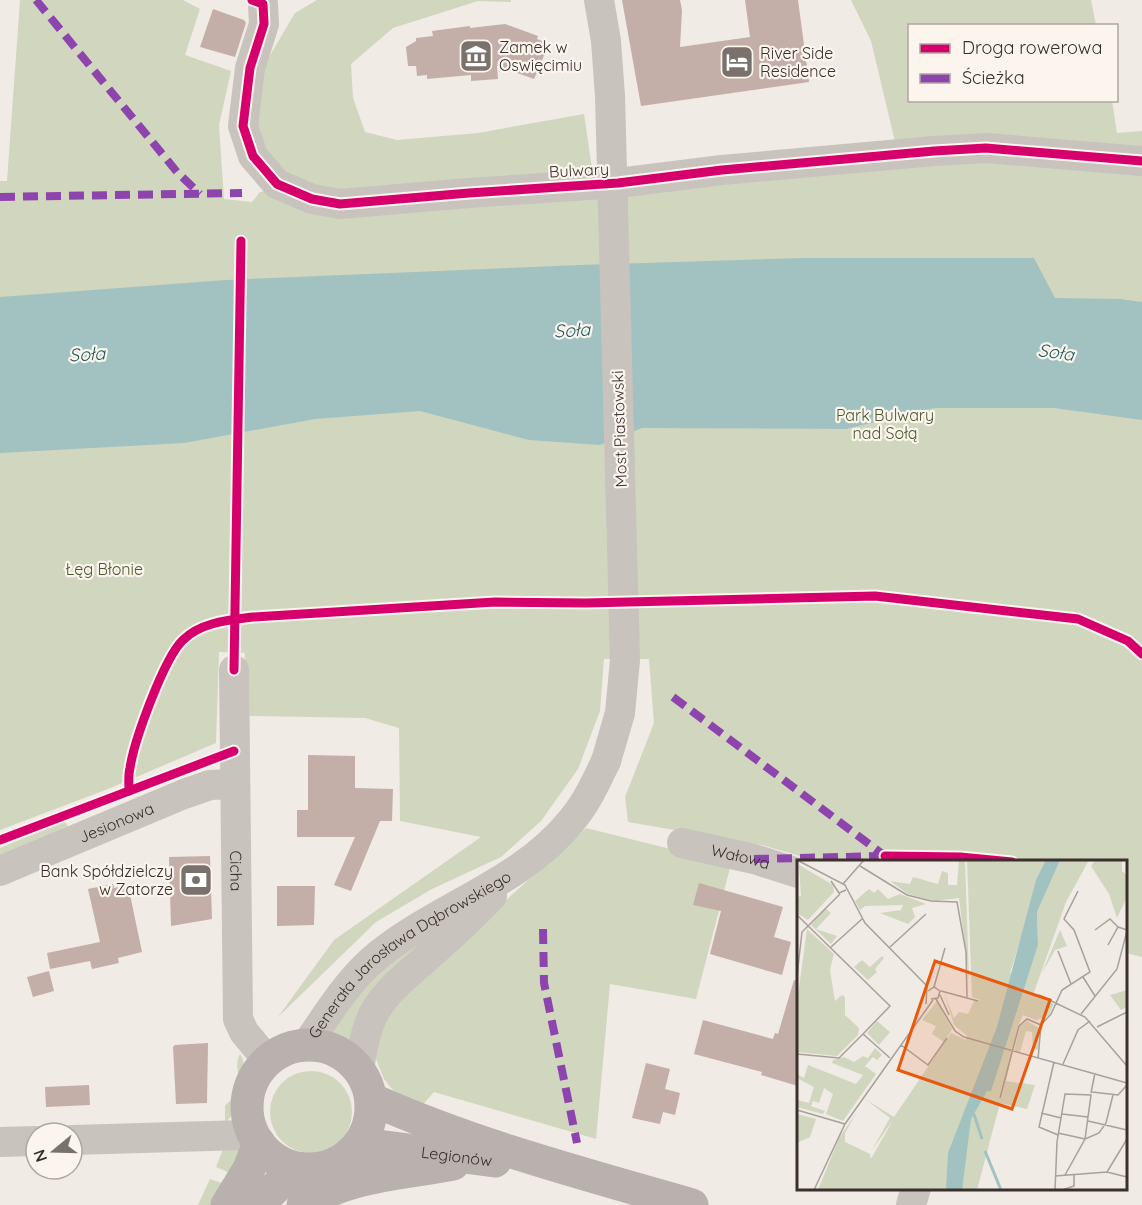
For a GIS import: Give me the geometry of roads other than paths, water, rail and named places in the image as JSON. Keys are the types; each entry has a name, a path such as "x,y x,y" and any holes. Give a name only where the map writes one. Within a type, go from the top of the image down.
{"main road":[{"path":"258,1205 283,1180 305,1170 338,1162 352,1152 362,1140 368,1126 365,1085 342,1055 324,1047 306,1045 286,1050 268,1061 255,1077 248,1096 248,1116 255,1137 271,1156 287,1165 305,1170"},
{"name":"Legionów","path":"365,1085 420,1120 562,1168 693,1205"},
{"path":"227,1205 249,1169 255,1137"},
{"name":"Legionów","path":"352,1152 378,1146 562,1168"},
{"path":"303,1205 350,1182 478,1159"}],"street":[{"name":"Most Piastowski","path":"599,0 606,41 610,96 625,660 620,713 606,761"},
{"name":"Bulwary","path":"266,2 264,24 250,68 243,126 253,156 264,172 277,184 312,199 340,204 618,183 722,170 986,148 1142,161"},
{"name":"Cicha","path":"234,670 238,1018 244,1032 268,1061"},
{"name":"Generała Jarosława Dąbrowskiego","path":"306,1045 344,989 377,956 408,933 517,870 545,849 572,821 591,794 606,761"},
{"name":"Jesionowa","path":"0,871 184,794 210,785 235,784"},
{"name":"Wałowa","path":"682,843 754,859 797,873"},
{"name":"Generała Jarosława Dąbrowskiego","path":"365,1085 365,1036 375,1011 390,991 470,919 517,870"},
{"path":"84,1140 245,1135 255,1137"},
{"path":"0,1143 24,1142"},
{"path":"911,1205 915,1190"}],"water":[{"name":"Soła","path":"802,258 1034,258 1055,298 1120,299 1142,302 1142,420 1054,408 935,408 846,429 642,428 600,445 529,440 420,411 315,419 184,443 0,453 0,297 226,280"}],"place":[{"name":"Zamek w Oswięcimiu","path":"476,56"},
{"name":"River Side Residence","path":"737,62"},
{"name":"Bank Spółdzielczy w Zatorze","path":"196,880"}],"park label":[{"name":"Park Bulwary nad Sołą","path":"885,424"},
{"name":"Łęg Błonie","path":"104,569"}]}
